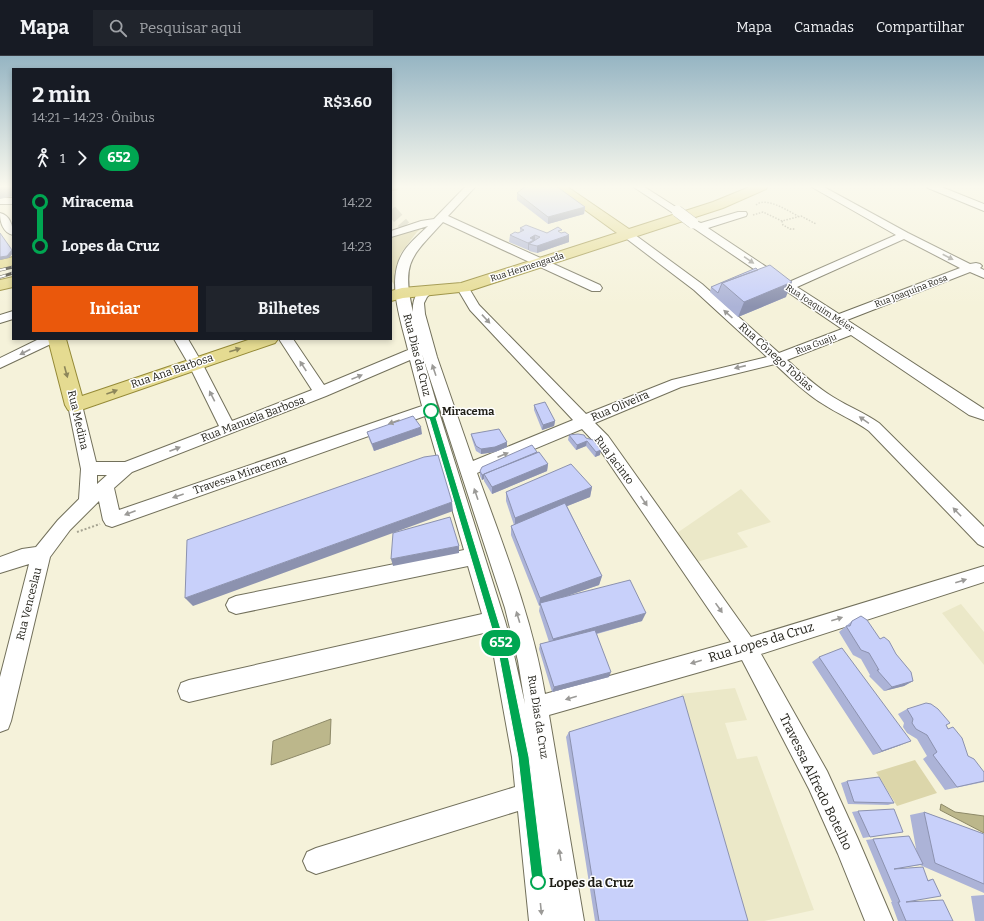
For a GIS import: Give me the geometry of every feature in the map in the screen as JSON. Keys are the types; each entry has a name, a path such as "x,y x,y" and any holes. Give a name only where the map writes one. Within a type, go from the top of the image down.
{"main road":[{"name":"Rua Cônego Tobias","path":"616,226 627,234"},
{"name":"Rua Hermengarda","path":"396,294 463,288 541,264 652,226"},
{"path":"0,265 12,261"},
{"name":"Rua Medina","path":"58,340 75,405"},
{"name":"Rua Ana Barbosa","path":"75,405 195,362 267,340"}],"street":[{"path":"392,234 409,226"},
{"name":"Rua Dias da Cruz","path":"434,226 409,252 402,269 401,280 396,294 421,350 467,470 517,614 529,661 537,707 570,921"},
{"path":"455,226 596,288"},
{"name":"Rua Joaquim Méier","path":"699,226 787,287 838,319 974,411 984,415"},
{"path":"888,226 969,268 984,274"},
{"name":"Rua Cônego Tobias","path":"627,234 698,287 806,386 874,427 984,540"},
{"path":"787,287 904,235"},
{"name":"Rua Joaquina Rosa","path":"838,319 984,263"},
{"name":"Rua Jacinto","path":"463,288 474,307 583,422 602,440 746,648"},
{"name":"Rua Dias da Cruz","path":"427,291 422,295 418,303 421,350 430,409 495,621 524,757 543,921"},
{"path":"0,319 12,315"},
{"name":"Rua Guaju","path":"778,359 853,329"},
{"path":"0,364 48,340"},
{"path":"182,340 195,362 228,429"},
{"path":"287,340 321,392"},
{"name":"Rua Manuela Barbosa","path":"87,502 126,468 321,392 421,350"},
{"name":"Rua Oliveira","path":"467,470 677,383 778,359"},
{"name":"Rua Medina","path":"75,405 89,469 87,502"},
{"name":"Travessa Miracema","path":"112,520 430,409"},
{"path":"89,469 126,468"},
{"path":"105,486 112,520"},
{"name":"Rua Venceslau","path":"0,721 45,548 87,502"},
{"path":"0,565 45,548"},
{"path":"236,605 475,556"},
{"name":"Rua Lopes da Cruz","path":"537,707 746,648 984,574"},
{"path":"189,690 495,621"},
{"name":"Travessa Alfredo Botelho","path":"746,648 818,780 849,848 879,921"},
{"path":"316,861 528,795"}],"path":[{"path":"785,226 790,229 795,229"},
{"path":"45,548 112,520"}],"shaded area":[{"path":"425,226 417,232 400,254 397,289 392,282 392,236"},
{"path":"741,489 771,522 737,533 748,547 697,562 677,533"},
{"path":"961,604 984,632 984,665 942,613"},
{"path":"735,688 747,720 725,723 737,759 757,756 814,910 764,921 740,921 681,694"},
{"path":"331,719 330,744 271,765 273,741"},
{"path":"915,760 937,793 897,806 876,772"},
{"path":"941,804 955,812 984,816 984,833 940,810"}],"building":[{"path":"530,226 547,233 558,227 562,230 558,231 561,233 565,232 569,235 537,246 529,244 540,237 535,235 530,238 534,240 528,243 510,235 524,230 520,228"},
{"path":"0,233 12,250 7,256 0,257"},
{"path":"770,265 792,282 744,302 722,283"},
{"path":"756,268 758,270 722,283 718,293 711,287"},
{"path":"545,402 555,421 543,425 534,405"},
{"path":"413,416 421,427 372,444 367,432"},
{"path":"499,429 507,442 495,447 481,449 476,446 471,434"},
{"path":"569,435 584,435 586,438 593,440 601,450 596,452 587,441 577,445"},
{"path":"532,445 537,452 482,475 480,471 482,467"},
{"path":"539,452 548,464 492,487 484,474"},
{"path":"438,455 452,502 185,598 187,540 424,457"},
{"path":"571,464 592,487 515,518 506,492"},
{"path":"565,503 602,576 540,598 511,526"},
{"path":"450,517 459,546 391,559 393,533"},
{"path":"630,580 646,613 553,639 540,603"},
{"path":"861,616 867,620 880,639 884,637 889,641 896,654 911,672 913,681 892,687 877,670 879,670 869,653 861,650 846,626 850,626 852,621"},
{"path":"595,630 611,672 554,687 540,644"},
{"path":"842,648 911,741 882,751 819,657"},
{"path":"683,696 748,921 599,921 569,732"},
{"path":"926,703 931,704 938,709 950,723 946,725 948,729 953,727 962,738 968,756 974,759 984,772 984,781 957,787 933,755 937,752 927,735 916,729 912,723 913,719 907,709"},
{"path":"879,777 894,803 854,802 847,781"},
{"path":"894,809 903,832 870,837 858,811"},
{"path":"924,812 984,834 984,884 935,863"},
{"path":"909,836 923,864 894,869 923,867 928,881 933,879 941,896 906,902 943,900 953,921 906,921 898,902 900,902 873,839"}],"railway":[{"path":"0,270 12,267"},
{"path":"0,277 12,273"}],"bus line":[{"name":"652","path":"431,411 502,646 524,757 538,882"}],"place":[{"name":"Miracema","path":"431,411"},
{"name":"Lopes da Cruz","path":"538,882"}]}
